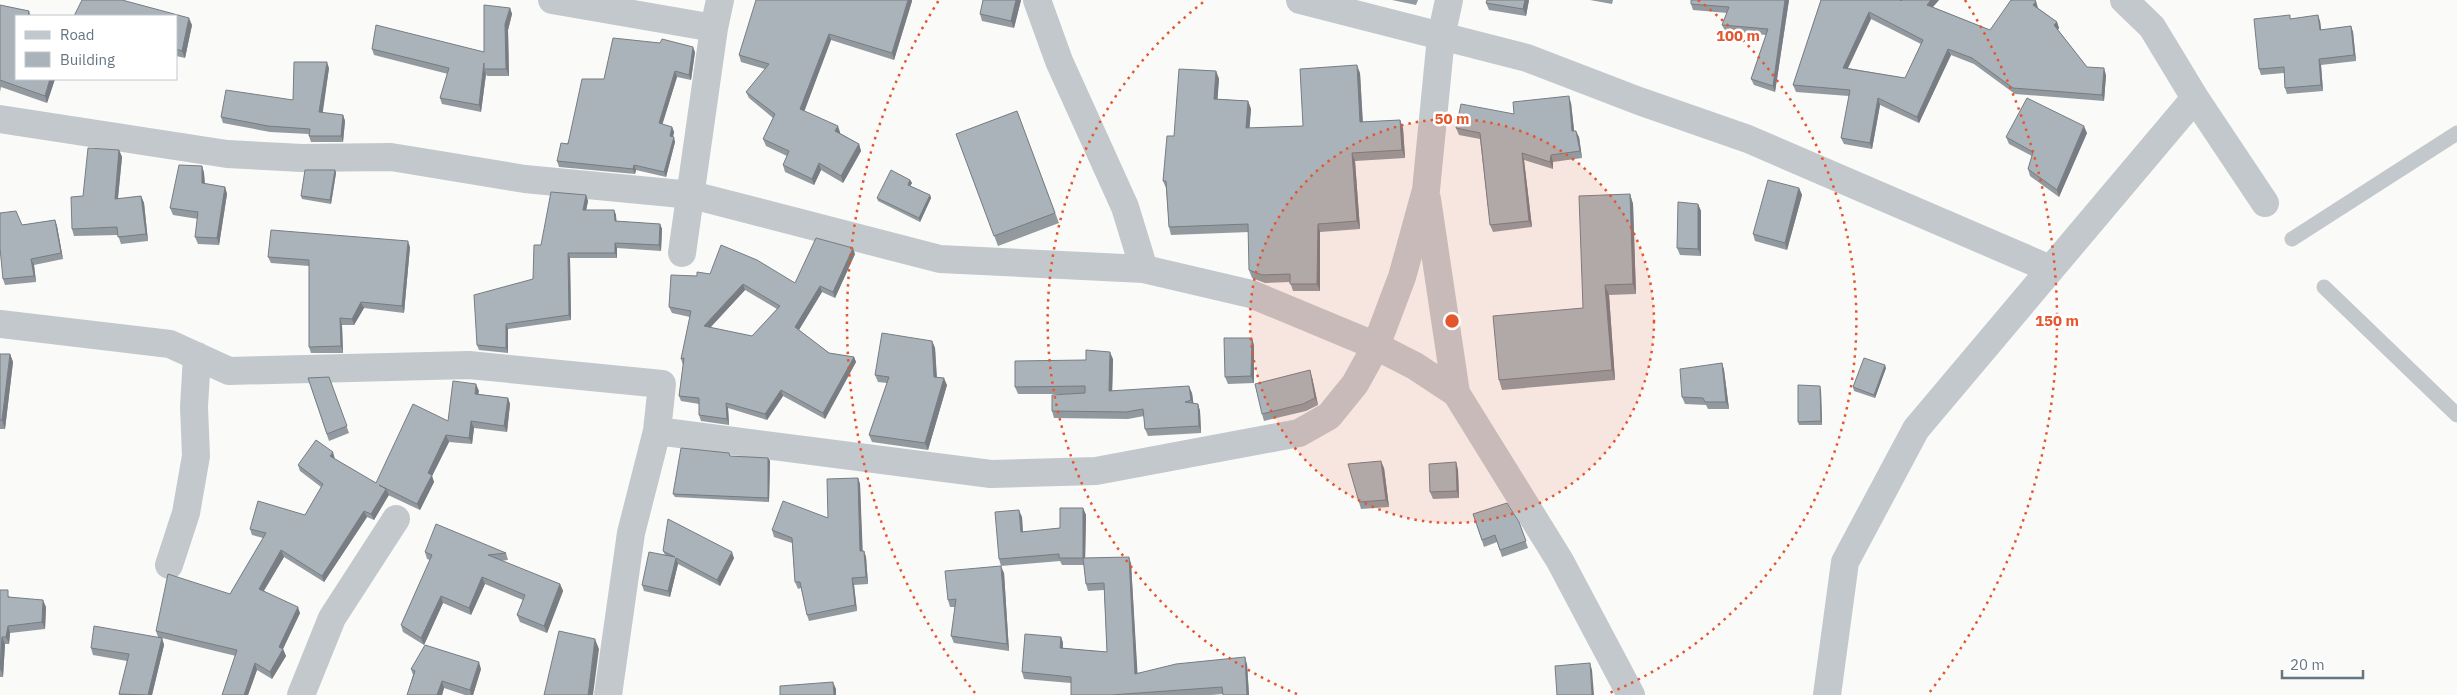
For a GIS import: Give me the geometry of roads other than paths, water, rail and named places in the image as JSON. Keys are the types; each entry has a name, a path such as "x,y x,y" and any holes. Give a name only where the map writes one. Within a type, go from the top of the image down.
{"street":[{"path":"552,0 714,28"},
{"path":"682,253 692,195 714,28 720,0"},
{"path":"1037,0 1059,61 1125,207 1144,269"},
{"path":"1300,0 1527,58 1748,139 2050,270"},
{"path":"657,431 991,474 1096,471 1300,433 1329,416 1355,384 1376,346 1402,277 1426,190 1441,37 1449,0"},
{"path":"2124,0 2152,27 2195,98 2265,203"},
{"path":"1827,695 1845,562 1916,429 2195,98"},
{"path":"0,119 227,154 302,158 391,158 525,179 692,195 940,259 1144,269 1251,294 1376,346 1415,366 1456,393"},
{"path":"1426,190 1456,393 1560,561 1631,695"},
{"path":"0,324 170,344 229,371 469,365 662,384 657,431 631,533 608,695"},
{"path":"168,565 186,513 196,456 194,407 197,356"},
{"path":"301,695 332,618 396,519"}],"lane":[{"path":"2292,239 2457,133"},
{"path":"2324,287 2457,415"}]}
